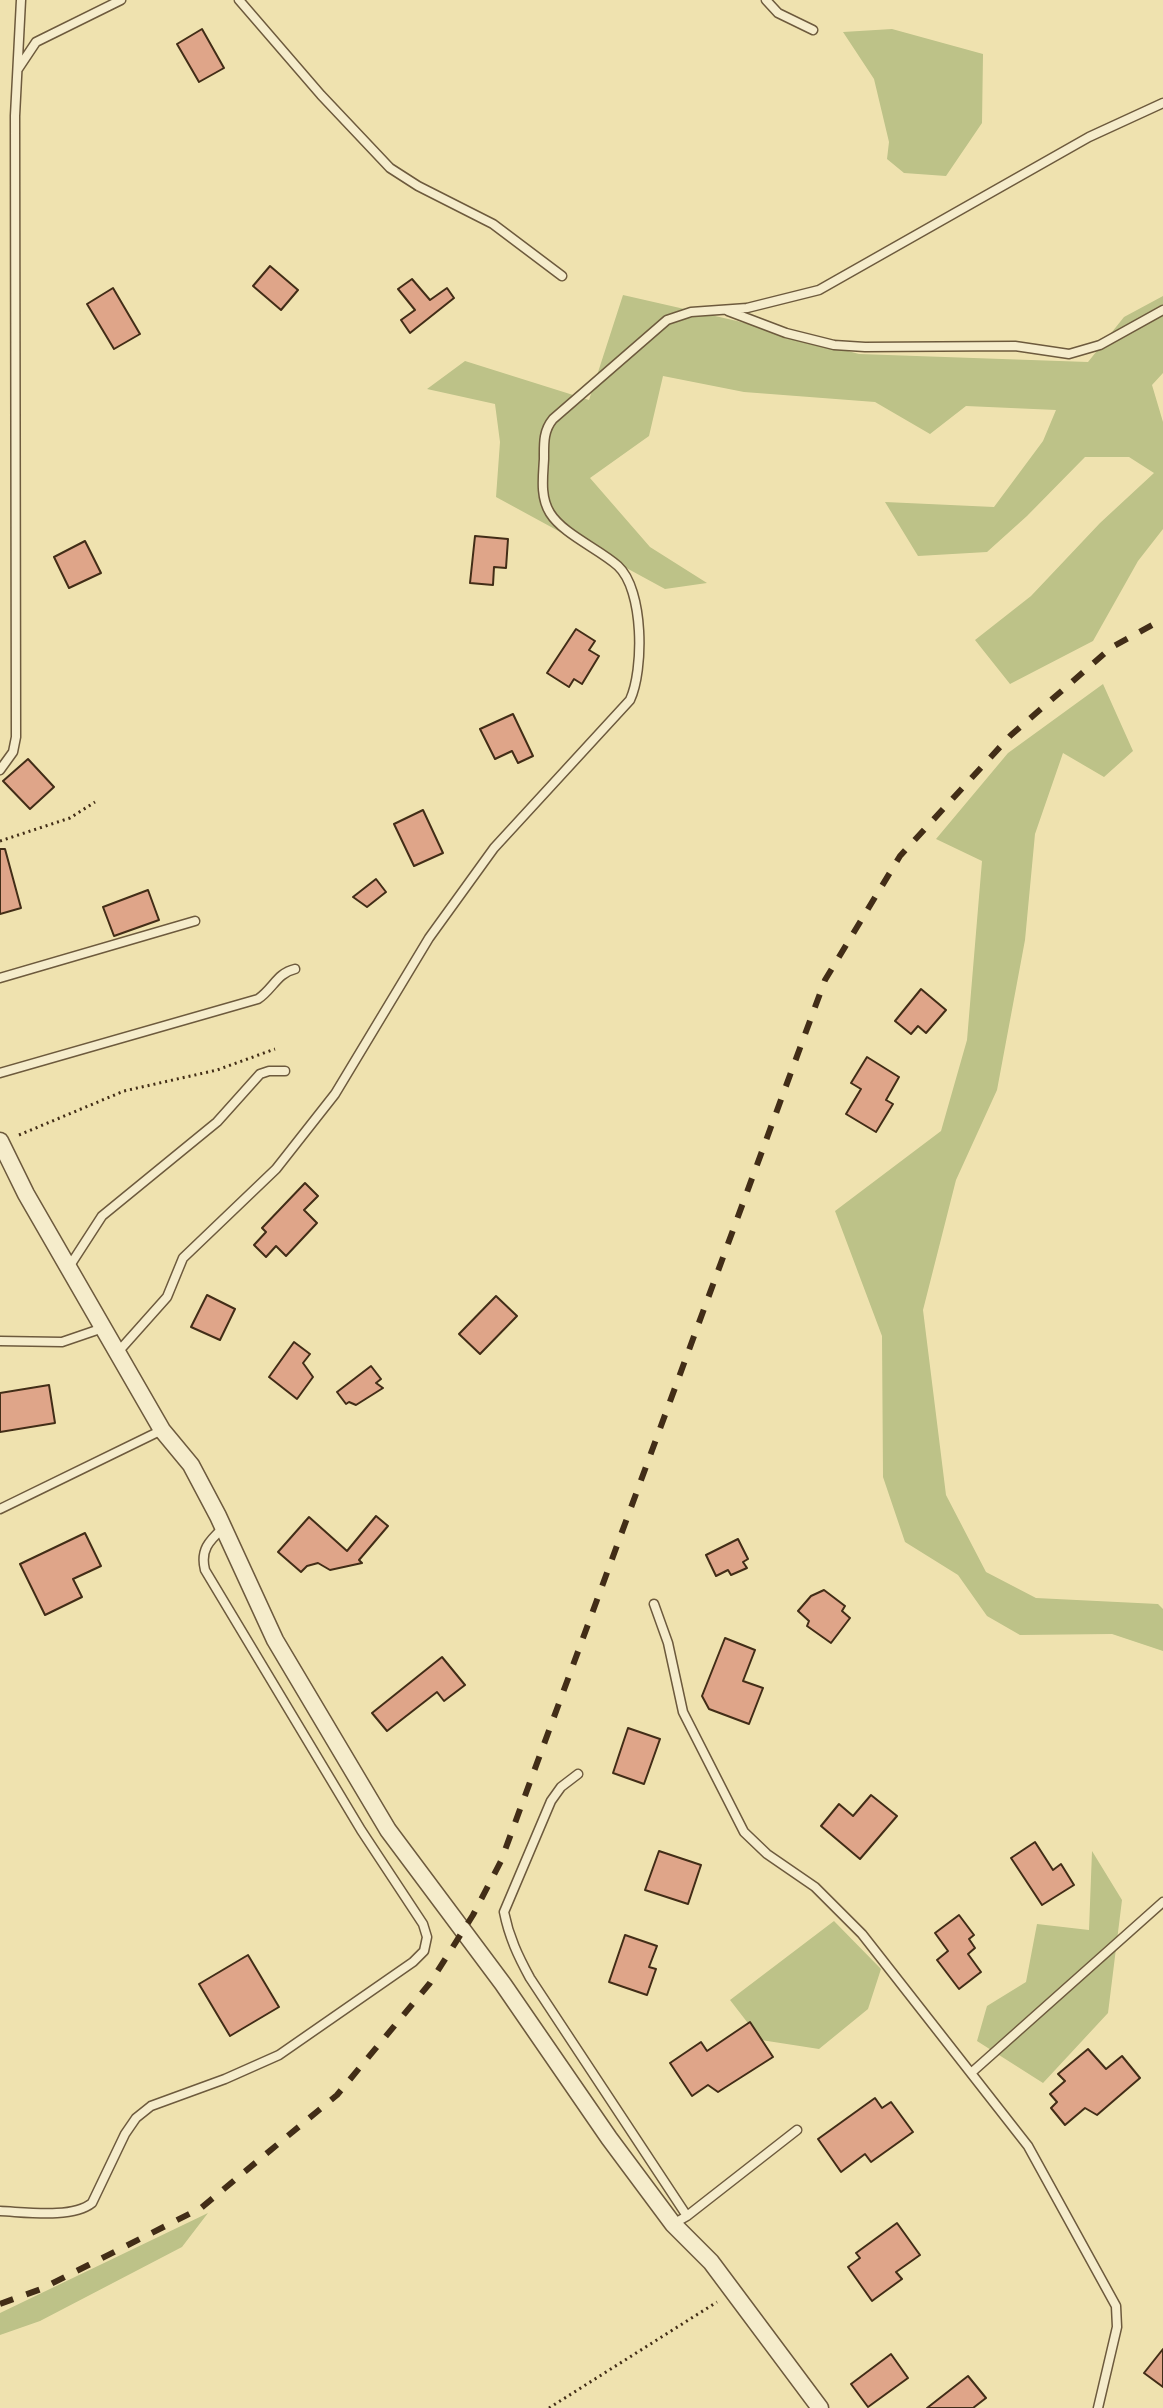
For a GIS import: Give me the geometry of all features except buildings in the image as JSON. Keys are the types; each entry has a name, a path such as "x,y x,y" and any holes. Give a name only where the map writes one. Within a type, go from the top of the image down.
{"street":[{"path":"2,1144 26,1194 162,1430 191,1465 275,1640 388,1830 503,1984 609,2138 680,2220 820,2408"}],"lane":[{"path":"0,770 13,752 16,737 15,116 21,0"},
{"path":"17,70 36,42 121,0"},
{"path":"239,0 321,95 390,168 418,186 493,224 562,276"},
{"path":"766,0 778,13 813,30"},
{"path":"118,1352 167,1297 183,1258 276,1169 335,1094 429,938 494,848 630,700 637,681 638,623 634,596 629,579 616,565 557,521 544,501 544,434 553,419 667,320 691,312 747,308 819,290 1077,144 1163,103"},
{"path":"724,309 786,333 834,345 1015,346 1069,354 1100,345 1163,310"},
{"path":"0,978 195,921"},
{"path":"0,1073 258,999 267,993 280,975 295,969"},
{"path":"68,1268 91,1229 114,1204 200,1137 260,1074 285,1071"},
{"path":"0,1341 62,1342 103,1328"},
{"path":"0,1509 162,1430"},
{"path":"0,2211 72,2212 84,2209 92,2203 125,2134 136,2118 151,2106 279,2055 396,1975 424,1951 427,1937 423,1924 361,1830 205,1570 202,1559 204,1550 223,1528"},
{"path":"654,1604 668,1643 683,1712 744,1832 767,1854 815,1887 844,1915 880,1955 1028,2146 1116,2306 1117,2327 1098,2408"},
{"path":"578,1774 561,1787 551,1801 504,1912 512,1946 530,1978 680,2220 797,2130"},
{"path":"971,2073 1163,1902"}],"path":[{"path":"0,841 70,818 95,802"},
{"path":"2,1144 25,1131 124,1091 217,1070 275,1049"},
{"path":"549,2408 734,2292"}],"green space":[{"path":"892,29 983,54 982,123 946,176 904,173 887,159 889,142 874,79 843,32"},
{"path":"623,295 737,321 859,354 1088,362 1124,317 1163,296 1163,373 1152,385 1163,422 1163,529 1138,561 1093,641 1010,684 975,640 1031,596 1100,523 1154,473 1129,457 1085,457 987,552 918,556 885,502 994,507 1043,441 1056,410 966,406 930,434 875,402 744,392 663,376 649,436 590,478 650,547 707,583 665,589 496,497 500,442 495,404 427,389 465,361 589,400"},
{"path":"1103,684 1133,751 1104,777 1063,753 1035,834 1025,940 997,1090 956,1180 923,1310 946,1495 986,1572 1036,1598 1158,1604 1163,1609 1163,1651 1112,1634 1020,1635 987,1616 958,1575 905,1542 883,1477 882,1336 835,1211 941,1131 967,1040 982,861 936,839 1008,753"},
{"path":"1092,1851 1122,1900 1108,2013 1043,2083 977,2041 987,2006 1026,1982 1037,1924 1089,1930"},
{"path":"834,1921 881,1969 868,2009 819,2049 761,2040 730,2000"},
{"path":"208,2213 182,2247 40,2321 0,2335 0,2313"}],"railway":[{"path":"0,2304 41,2289 201,2208 337,2095 430,1983 473,1915 501,1861 825,980 900,856 1011,735 1112,647 1163,619"}]}
